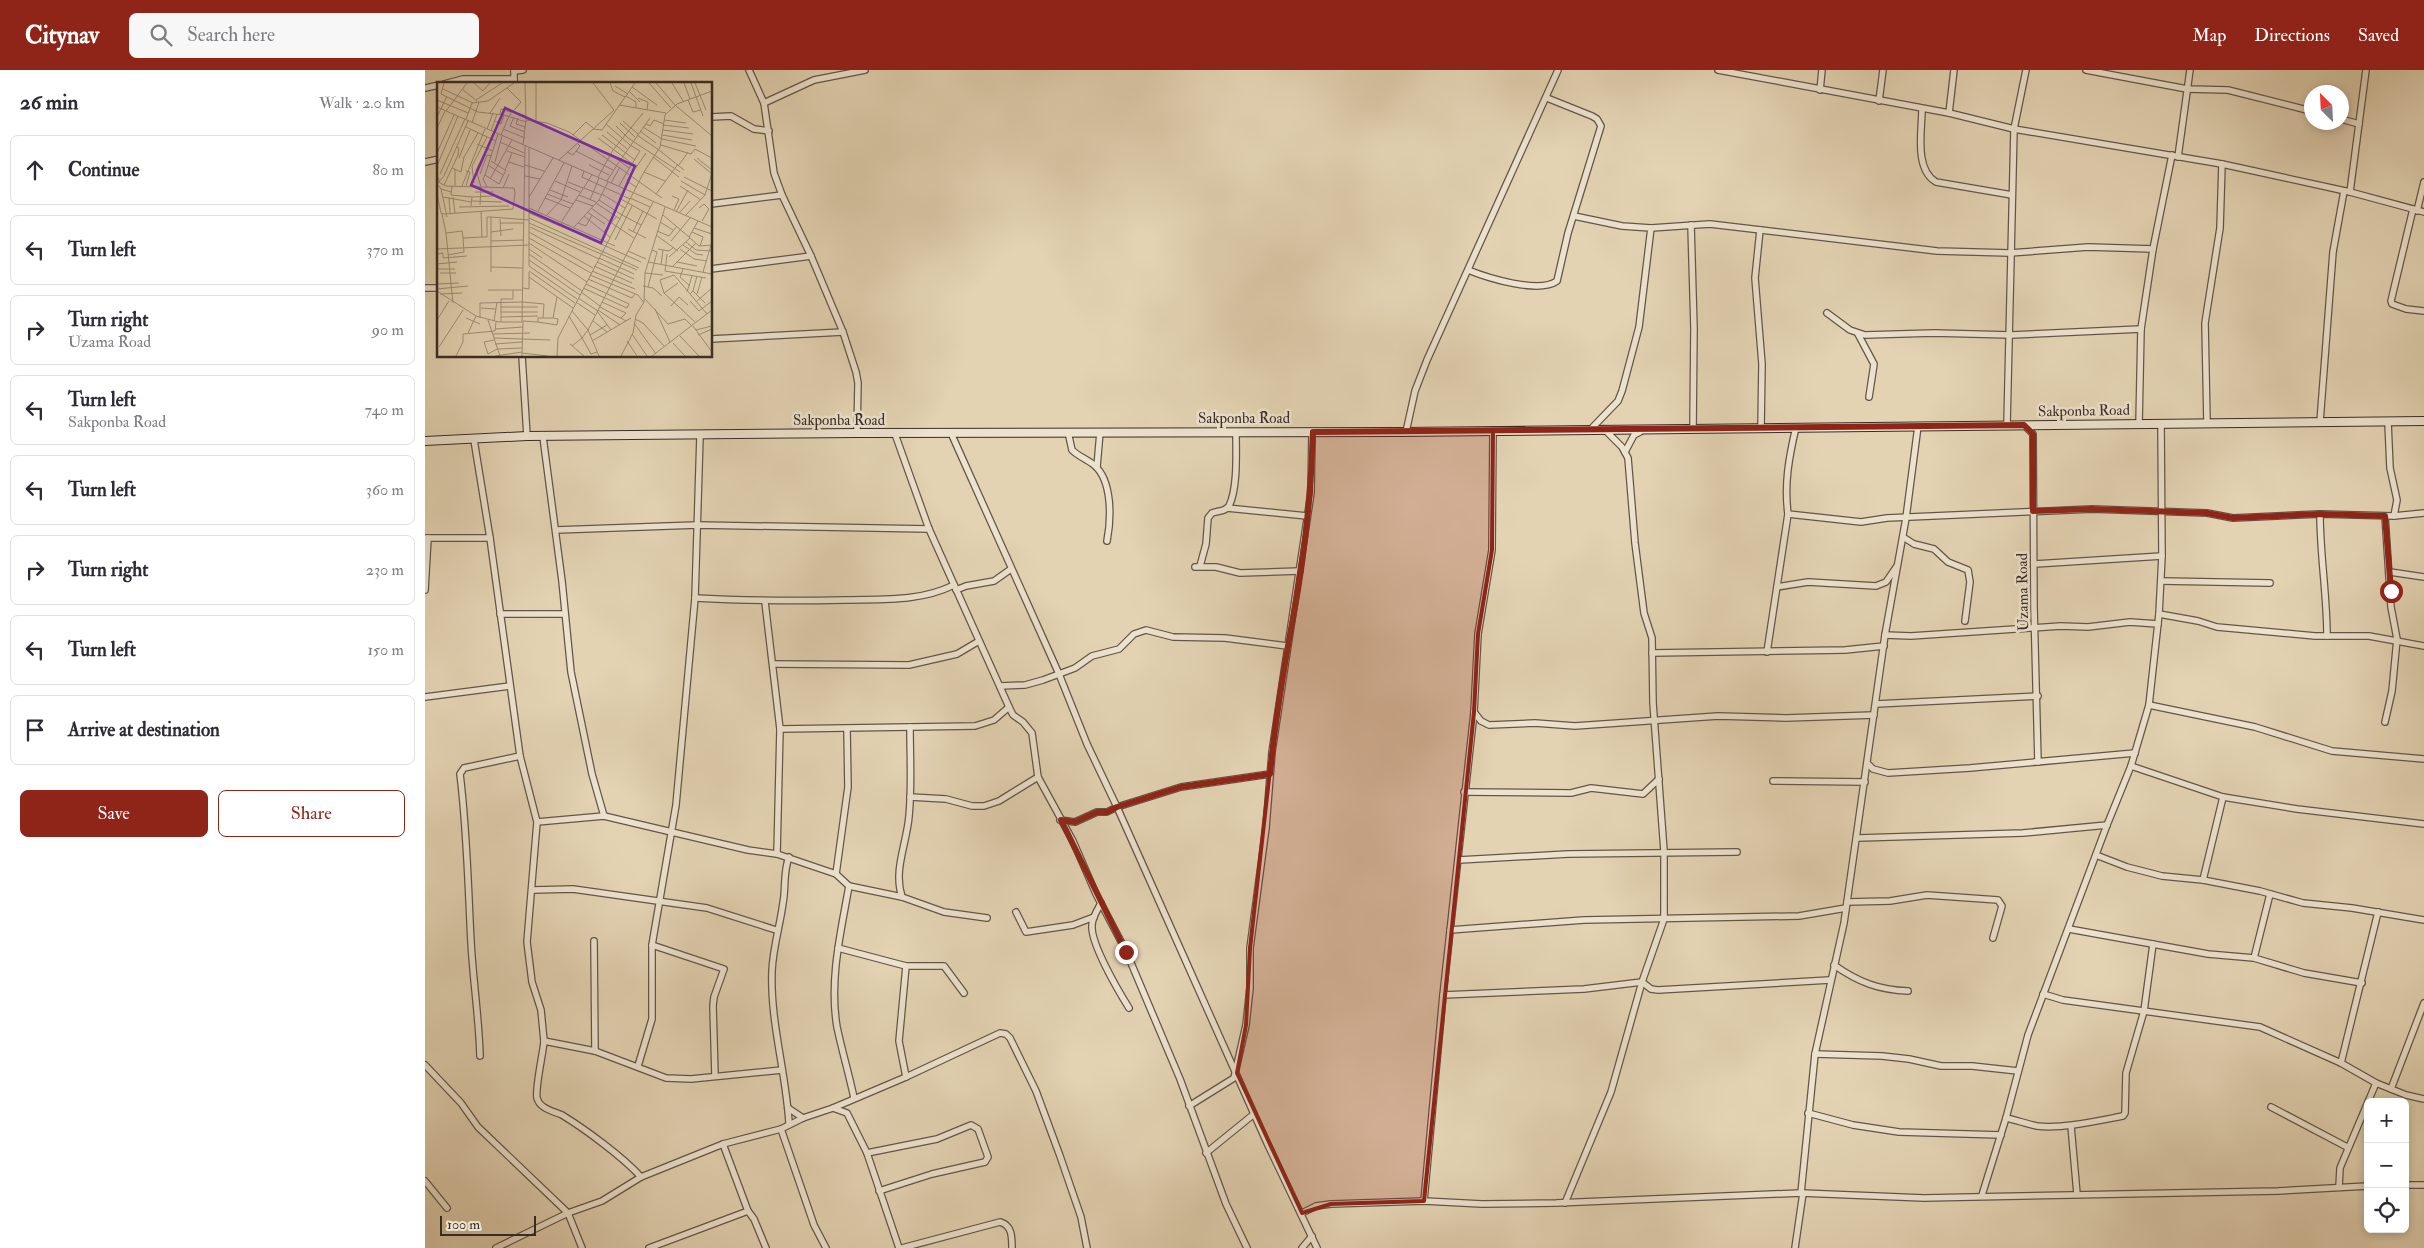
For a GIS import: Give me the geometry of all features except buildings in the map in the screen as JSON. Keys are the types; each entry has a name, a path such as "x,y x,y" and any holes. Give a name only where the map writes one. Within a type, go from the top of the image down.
{"main road":[{"name":"Sakponba Road","path":"425,441 527,436 1068,432 1406,432 2424,422"}],"street":[{"path":"451,82 463,79 514,81 514,71 523,70"},
{"path":"749,70 764,103 774,173 843,332 858,383 857,433"},
{"path":"764,103 815,80 865,70"},
{"path":"1406,432 1419,378 1517,157 1547,98 1558,70"},
{"path":"1718,70 1949,113 2014,129 2222,164 2347,192 2424,212"},
{"path":"1753,77 1755,70"},
{"path":"1820,90 1822,70"},
{"path":"1879,101 1883,70"},
{"path":"1949,113 1953,70"},
{"path":"2007,425 2011,335 2010,253 2014,129 2026,70"},
{"path":"2086,70 2187,89 2228,90 2304,109"},
{"path":"2139,424 2141,330 2153,249 2175,156 2190,70"},
{"path":"2320,422 2333,252 2347,192 2366,70"},
{"path":"1468,270 1504,282 1553,284 1557,281 1563,251 1601,126 1597,119 1592,116 1547,98"},
{"path":"1922,108 1921,153 1923,166 1929,178 1936,182 2012,195"},
{"path":"713,117 731,116 754,129 769,131"},
{"path":"2349,121 2359,124"},
{"path":"2207,423 2205,323 2220,228 2222,164"},
{"path":"2424,182 2391,301 2392,304 2406,309 2424,311"},
{"path":"713,204 782,195"},
{"path":"1573,216 1604,223 1651,228 1710,224 1937,251 2010,253 2088,247 2153,249"},
{"path":"1691,225 1694,328 1693,428"},
{"path":"1591,429 1618,401 1622,391 1639,327 1651,228"},
{"path":"1760,230 1755,278 1762,364 1761,428"},
{"path":"713,269 811,256"},
{"path":"1827,313 1858,334 1870,354 1874,364 1869,397"},
{"path":"1858,334 2011,335 2141,330"},
{"path":"713,339 843,332"},
{"path":"522,358 527,436"},
{"path":"2388,422 2390,468 2397,500 2394,516"},
{"path":"1982,1196 2006,1118 2028,1035 2131,766 2149,705 2161,581 2161,424"},
{"name":"Uzama Road","path":"2024,425 2033,434 2039,762"},
{"path":"1795,1248 1815,1054 1847,905 1885,635 1906,518 1918,426"},
{"path":"1767,652 1787,514 1785,485 1796,427"},
{"path":"1565,1202 1611,1092 1642,982 1664,919 1664,851 1655,722 1652,638 1644,613 1636,552 1628,458 1625,452 1604,429"},
{"path":"1424,1201 1443,995 1474,712 1478,634 1492,550 1493,430"},
{"path":"1068,432 1072,450 1097,467"},
{"path":"1100,432 1097,467 1107,489 1109,501 1110,516 1107,541"},
{"path":"1227,508 1235,482 1237,432"},
{"path":"1189,1106 1229,1083 1237,1073 1246,1025 1250,988 1250,948 1266,828 1270,774 1287,646 1311,493 1313,432"},
{"path":"1625,452 1634,436 1640,432"},
{"path":"951,433 1059,674 1079,726 1254,1114 1317,1248"},
{"path":"895,434 929,529 1009,707 1013,715 1023,722 1032,733 1038,777 1073,841 1126,952 1189,1106 1225,1204 1247,1248"},
{"path":"638,1066 652,1019 652,945 676,805 695,598 699,436"},
{"path":"543,437 556,530 571,672 592,774 604,816"},
{"path":"474,440 490,538 520,756 537,822 533,890 527,942 532,982 541,1010 544,1041 537,1089 540,1103 545,1108 562,1115 629,1164 641,1177"},
{"path":"1300,571 1240,573 1216,567 1197,566 1206,544 1208,518 1212,513 1227,508 1307,516"},
{"path":"1787,514 1861,522 1876,518 2091,509 2202,513 2233,518 2320,514 2394,516 2424,513"},
{"path":"2320,514 2320,548 2326,586 2327,636"},
{"path":"2385,516 2391,607 2397,639 2391,691 2385,722"},
{"path":"556,530 697,525 929,529"},
{"path":"1903,537 1914,544 1934,549 1948,562 1968,570 1969,582 1965,620"},
{"path":"425,590 427,538 490,538"},
{"path":"2035,564 2162,556"},
{"path":"1777,588 1808,582 1857,586 1881,585 1886,582 1898,564"},
{"path":"695,598 765,602 914,598 994,581 1011,569"},
{"path":"2390,572 2424,577"},
{"path":"2161,581 2270,583"},
{"path":"765,602 780,729 777,854"},
{"path":"500,614 565,614"},
{"path":"2159,614 2198,621 2217,627 2327,636 2357,635 2397,639 2424,646"},
{"path":"1885,635 1911,636 2107,626 2130,622 2158,624"},
{"path":"1000,686 1025,685 1075,668 1092,656 1119,649 1133,634 1146,630 1173,636 1225,638 1287,646"},
{"path":"773,664 909,665 957,654 979,641"},
{"path":"1652,653 1845,650 1884,646"},
{"path":"425,697 510,686"},
{"path":"1876,704 2038,696"},
{"path":"2149,705 2255,727 2332,751 2424,759"},
{"path":"780,729 975,726 994,720 1009,707"},
{"path":"1474,712 1481,721 1489,725 1535,723 1575,726 1655,722 1718,716 1786,718 1875,716"},
{"path":"902,897 899,882 900,863 909,818 910,727"},
{"path":"836,874 848,787 847,729"},
{"path":"1868,764 1873,769 1888,773 2135,754"},
{"path":"480,1056 479,1024 471,944 466,825 459,774 464,768 520,756"},
{"path":"2131,766 2223,797 2424,824"},
{"path":"1061,820 1075,822 1097,812 1107,812 1117,807 1181,787 1270,774"},
{"path":"910,797 946,799 972,806 984,806 999,801 1038,777"},
{"path":"1464,792 1571,792 1591,788 1643,794 1659,779"},
{"path":"1773,781 1865,782"},
{"path":"2203,880 2223,797"},
{"path":"537,822 604,816 777,854 836,874 849,886 902,897 944,912 987,918"},
{"path":"1857,838 2023,833 2107,825"},
{"path":"1459,860 1664,851 1737,852"},
{"path":"2096,855 2127,867 2162,876 2203,880 2303,903 2379,912 2424,920"},
{"path":"789,858 785,866 784,902 777,930 772,971 775,1026 789,1124"},
{"path":"849,886 838,948 835,991 837,1026 854,1098"},
{"path":"533,890 573,890 707,908 777,930"},
{"path":"2254,958 2270,894"},
{"path":"1450,930 1584,920 1799,916 1847,905 1927,895 1998,900 2002,906 1993,938"},
{"path":"1101,902 1091,925 1094,938 1110,976 1129,1008"},
{"path":"1015,912 1026,932 1062,928 1087,922 1094,917"},
{"path":"2341,1063 2379,912"},
{"path":"2069,929 2208,954 2254,958 2303,973 2362,983"},
{"path":"594,941 595,1051"},
{"path":"2006,1118 2037,1126 2071,1126 2123,1116 2125,1114 2126,1072 2144,1010 2153,944"},
{"path":"652,945 724,969 713,997 715,1075"},
{"path":"838,948 906,966 944,966 964,993"},
{"path":"906,966 899,1041 906,1077"},
{"path":"1834,966 1854,980 1895,991 1908,991"},
{"path":"1443,995 1584,989 1642,982 1651,989 1658,990 1830,980"},
{"path":"2043,994 2063,1000 2260,1027 2341,1063 2376,1083 2424,1099"},
{"path":"2391,1089 2412,1039 2424,1003"},
{"path":"496,1248 568,1213 602,1201 641,1177 723,1144 781,1129 803,1118 833,1108 906,1077 995,1034 1006,1034 1019,1054 1060,1156 1081,1217 1087,1248"},
{"path":"544,1041 595,1051 638,1066 651,1074 666,1078 691,1078 781,1070"},
{"path":"1815,1054 1909,1058 1941,1066 1972,1066 2018,1071"},
{"path":"425,1065 461,1103 478,1127 568,1213 582,1248"},
{"path":"2370,1098 2376,1083"},
{"path":"2271,1107 2347,1147"},
{"path":"788,1108 803,1118"},
{"path":"833,1108 847,1113 867,1153 879,1191 901,1248 1000,1222 1009,1228 1012,1235 1012,1248"},
{"path":"2339,1186 2340,1168 2347,1147 2364,1111"},
{"path":"1808,1113 1853,1125 1899,1132 2001,1135"},
{"path":"1206,1153 1254,1114"},
{"path":"867,1153 937,1139 971,1125 978,1129 988,1157 985,1162 932,1174 879,1191"},
{"path":"2071,1126 2077,1194"},
{"path":"781,1129 813,1225 826,1248"},
{"path":"723,1144 748,1212 754,1219 766,1248"},
{"path":"425,1181 447,1208"},
{"path":"2409,1185 2424,1185"},
{"path":"1302,1213 1316,1206 1331,1204 1424,1201 1482,1204 1802,1193 1924,1198 2277,1191 2364,1186"},
{"path":"649,1248 748,1212"},
{"path":"1302,1248 1312,1236"}],"highlighted area":[{"path":"1493,430 1492,550 1478,634 1474,712 1424,1201 1331,1204 1302,1213 1237,1073 1246,1025 1250,948 1272,752 1311,493 1312,432"}],"route":[{"path":"1126,952 1061,820 1071,823 1075,822 1097,812 1107,812 1117,807 1181,787 1270,774 1284,659 1295,612 1311,493 1313,432 2024,425 2033,434 2033,511 2091,509 2162,513 2196,512 2233,518 2320,514 2385,516 2391,591"}]}
